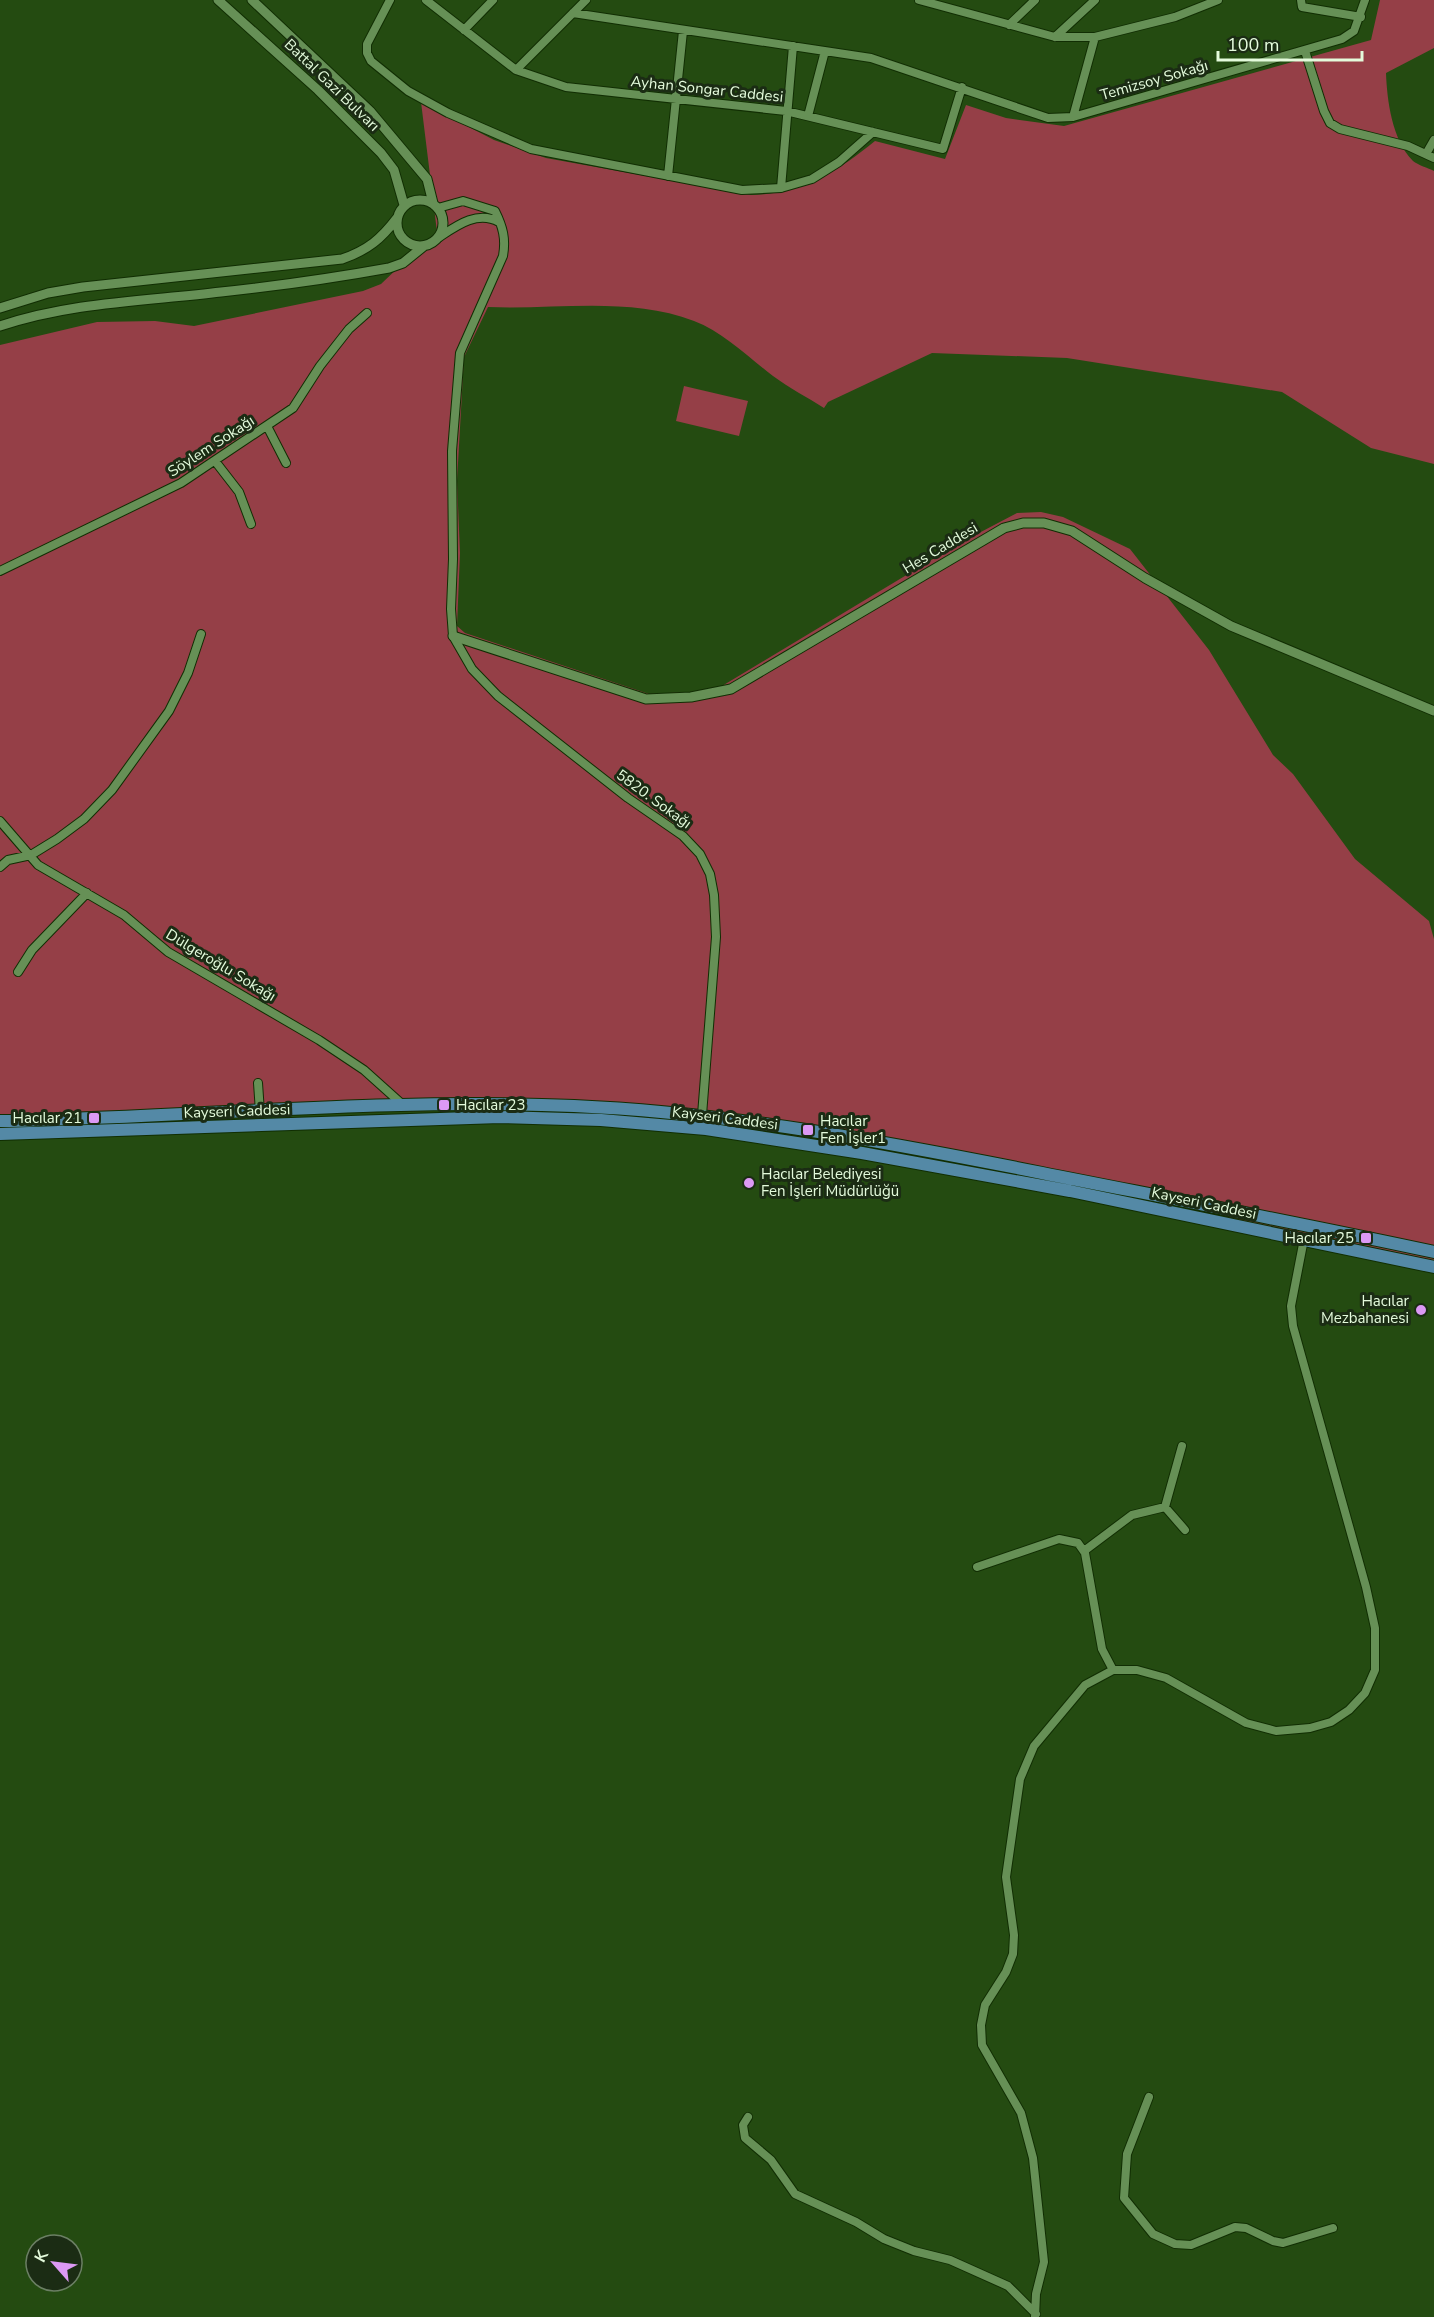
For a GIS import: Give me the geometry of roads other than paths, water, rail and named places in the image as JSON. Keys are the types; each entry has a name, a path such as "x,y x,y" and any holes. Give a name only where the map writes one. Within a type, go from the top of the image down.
{"main road":[{"name":"Kayseri Caddesi","path":"0,1121 404,1106 575,1106 702,1115 808,1130 933,1152 1434,1252"},
{"name":"Kayseri Caddesi","path":"0,1134 500,1117 601,1120 706,1129 862,1153 1070,1191 1434,1267"},
{"path":"1304,1239 1307,1225"}],"street":[{"name":"Battal Gazi Bulvarı","path":"218,0 318,90 381,153 394,170 405,205"},
{"name":"Battal Gazi Bulvarı","path":"252,0 370,111 427,179 435,206"},
{"path":"390,0 367,44 367,53 371,61 408,91 448,113 531,150 742,190 781,188 812,178 830,168 873,132"},
{"name":"Ayhan Songar Caddesi","path":"426,0 516,70 566,87 786,111 943,149 962,87"},
{"path":"464,30 493,0"},
{"path":"516,70 586,0"},
{"path":"919,0 938,2 1009,25 1056,37 1095,36 1175,17 1218,0"},
{"path":"1009,25 1035,0"},
{"path":"1056,37 1095,0"},
{"path":"1301,0 1302,7 1361,17"},
{"name":"Temizsoy Sokağı","path":"573,13 871,58 1048,118 1073,117 1342,39 1354,31 1361,17 1365,0"},
{"path":"668,176 683,31"},
{"path":"1073,117 1095,36"},
{"path":"781,188 793,45"},
{"path":"808,116 825,51"},
{"path":"1305,51 1330,123 1340,129 1408,146 1430,156 1434,140"},
{"path":"0,308 83,287 342,259 363,251 380,240 405,205 418,199 435,206 449,203 472,203 495,211 506,244 503,256 460,353 452,451 451,609 453,636"},
{"path":"435,206 443,223 438,238"},
{"path":"397,218 398,232 403,239 409,244 424,246"},
{"path":"0,326 27,317 72,309 232,291 389,268 403,263 424,246 472,218 492,218 500,222"},
{"name":"Söylem Sokağı","path":"0,571 181,483 293,408 327,357 349,329 367,313"},
{"path":"267,426 286,463"},
{"path":"215,460 239,492 251,524"},
{"name":"Hes Caddesi","path":"453,636 645,699 691,697 731,689 1004,528 1023,523 1044,523 1072,531 1145,578 1231,626 1434,711"},
{"path":"0,867 8,861 31,855 57,839 84,819 112,790 169,711 188,674 201,634"},
{"name":"5820. Sokağı","path":"453,636 472,669 498,696 628,798 683,836 705,864 714,895 716,937 702,1115"},
{"name":"Dülgeroğlu Sokağı","path":"0,821 38,865 124,915 168,952 328,1046 364,1070 404,1106"},
{"path":"18,972 33,950 87,893"},
{"path":"258,1083 260,1112"},
{"path":"1035,2316 1036,2294 1044,2262 1033,2158 1021,2113 982,2045 981,2025 985,2005 1006,1972 1013,1954 1014,1935 1006,1877 1020,1779 1034,1746 1085,1685 1113,1670 1137,1670 1166,1678 1246,1723 1276,1731 1310,1728 1331,1722 1349,1710 1365,1693 1374,1670 1375,1628 1293,1326 1291,1306 1304,1239"},
{"path":"1165,1507 1182,1446"},
{"path":"1084,1551 1132,1515 1165,1507"},
{"path":"1165,1507 1185,1530"},
{"path":"977,1567 1059,1539 1073,1540 1084,1551 1102,1649 1113,1670"},
{"path":"1149,2097 1127,2154 1124,2171 1125,2198 1153,2234 1164,2241 1184,2245 1229,2228 1241,2227 1283,2244 1333,2228"},
{"path":"748,2117 743,2125 745,2138 771,2160 795,2194 855,2222 884,2239 914,2251 950,2260 1008,2286 1035,2316"}],"place":[{"name":"Hacılar 23","path":"444,1105"},
{"name":"Hacılar 21","path":"94,1118"},
{"name":"Hacılar Fen İşler1","path":"808,1130"},
{"name":"Hacılar Belediyesi Fen İşleri Müdürlüğü","path":"749,1183"},
{"name":"Hacılar 25","path":"1366,1238"},
{"name":"Hacılar Mezbahanesi","path":"1421,1310"}]}
